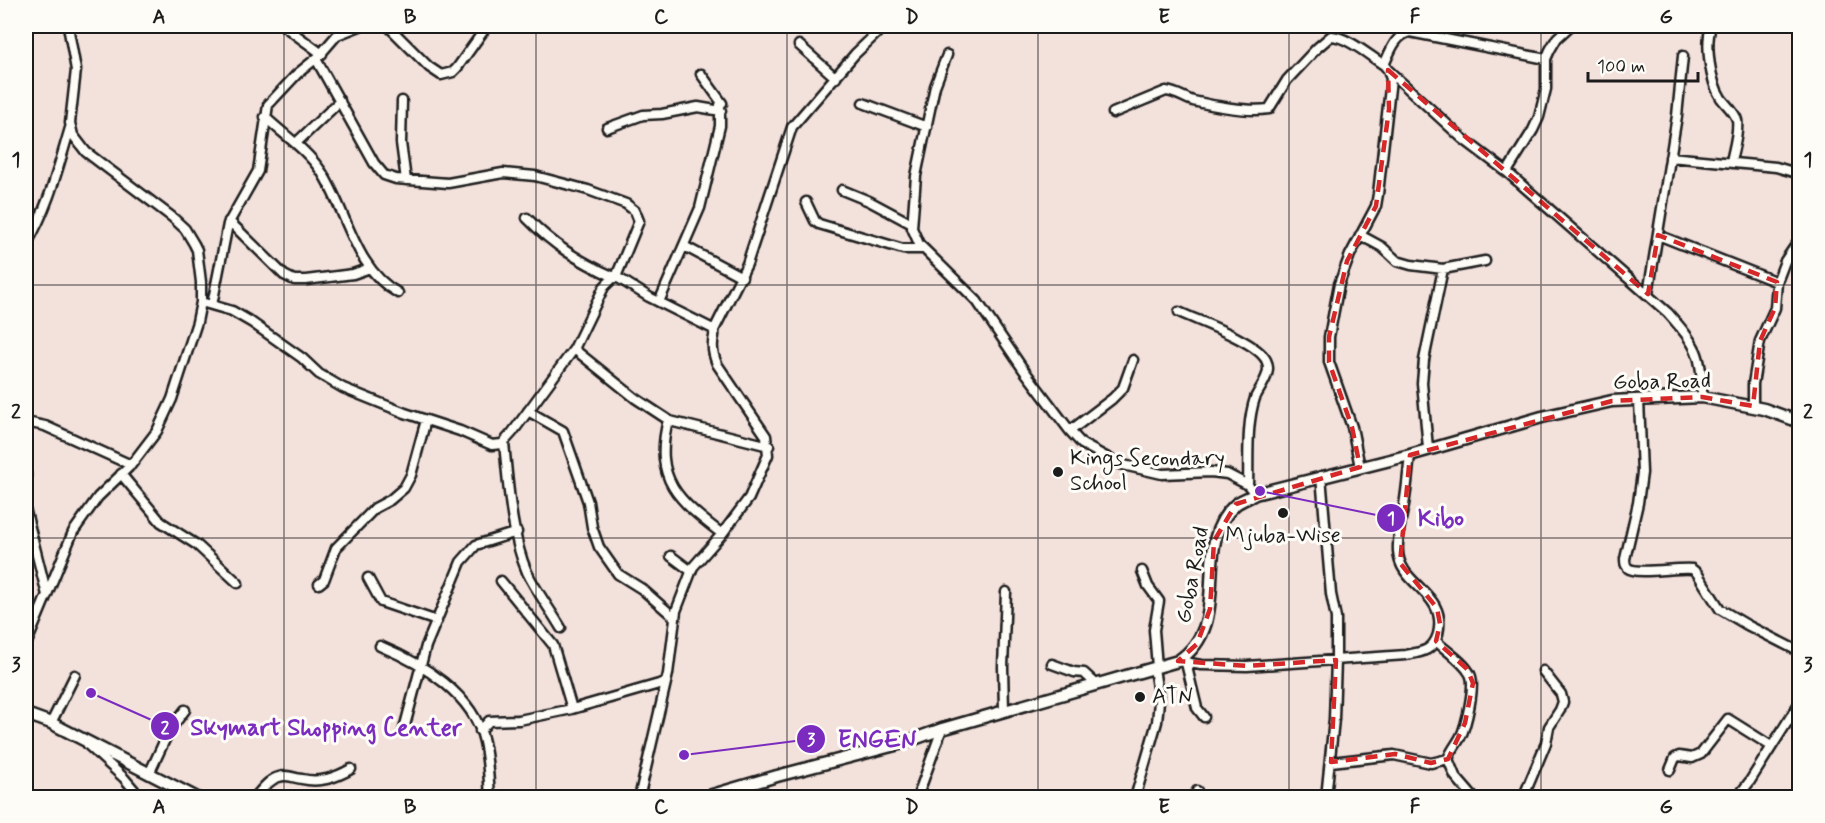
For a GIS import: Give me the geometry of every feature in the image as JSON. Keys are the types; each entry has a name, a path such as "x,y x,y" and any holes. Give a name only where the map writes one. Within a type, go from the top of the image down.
{"main road":[{"name":"Goba Road","path":"702,798 903,743 1004,710 1156,667 1182,662 1194,649 1205,627 1210,609 1214,541 1219,526 1236,504 1251,490 1410,455 1428,448 1612,401 1702,397 1753,406 1800,422"},
{"path":"26,714 51,723 197,798"}],"street":[{"path":"26,245 36,229 49,198 70,127 76,77 68,26"},
{"path":"201,302 232,311 251,322 337,385 426,420 459,430 492,445 500,445 574,349 604,287 615,277 639,221 635,211 626,204 588,190 527,174 503,173 448,183 392,179 379,170 340,101 319,56 286,26"},
{"path":"212,305 229,221 256,175 261,157 265,117 271,100 319,56 337,34 360,26"},
{"path":"388,26 429,67 441,75 453,72 457,68 487,26"},
{"path":"1507,172 1539,117 1546,89 1546,59 1557,38 1570,26"},
{"path":"1711,26 1708,43 1713,83 1737,121 1731,162"},
{"path":"1360,467 1352,427 1329,362 1328,349 1333,308 1340,284 1350,255 1376,206 1389,109 1391,78 1386,68 1392,47 1402,30 1546,59"},
{"path":"639,798 666,682 674,617 697,561 722,534 752,493 766,462 769,446 766,436 717,364 713,347 714,330 742,277 792,127 855,54 877,33"},
{"path":"1113,113 1166,91 1192,101 1257,110 1269,109 1287,80 1317,48 1331,36 1346,40 1398,77 1431,111 1462,138 1507,172 1648,294 1690,339 1698,354 1702,371 1702,397"},
{"path":"799,45 836,78"},
{"path":"947,55 935,86 916,176 912,224 913,234 923,249 977,301 1070,432 1082,444 1119,464 1162,474 1220,472 1232,475 1251,490"},
{"path":"1648,294 1670,157 1683,56"},
{"path":"659,302 700,208 720,126 720,105 722,103 716,98 701,74"},
{"path":"296,143 340,101"},
{"path":"402,101 402,143 406,180"},
{"path":"863,103 927,128"},
{"path":"607,128 643,115 698,107 721,111"},
{"path":"265,117 296,143 314,162 324,177 370,268 381,282 398,293"},
{"path":"26,645 73,532 102,492 131,465 157,431 172,399 198,322 201,302 197,250 185,229 86,152 76,141 70,127"},
{"path":"1670,157 1776,167 1800,174"},
{"path":"842,190 869,201 912,224"},
{"path":"806,202 814,221 819,224 903,249 923,249"},
{"path":"527,218 555,244 582,263 615,277 714,330"},
{"path":"229,221 284,275 294,280 353,274 370,268"},
{"path":"1360,235 1382,246 1398,261 1443,269 1485,261"},
{"path":"1658,235 1777,282"},
{"path":"1753,406 1753,384 1760,341 1775,309 1777,282 1789,252 1800,238"},
{"path":"684,246 723,269 742,277"},
{"path":"1428,448 1422,383 1424,360 1443,269"},
{"path":"1179,312 1232,335 1256,350 1268,363 1268,373 1256,397 1251,415 1251,490"},
{"path":"574,349 635,398 668,420 769,446"},
{"path":"1070,432 1123,388 1133,360"},
{"path":"1639,400 1642,472 1638,503 1625,559 1626,565 1637,571 1692,569 1697,573 1720,609 1747,626 1800,652"},
{"path":"528,411 563,431 588,501 595,537 604,556 618,574 642,589 674,617"},
{"path":"319,584 324,580 336,548 375,508 390,500 404,488 411,475 426,420"},
{"path":"668,420 663,441 671,486 680,497 722,534"},
{"path":"26,422 45,426 131,465"},
{"path":"504,442 508,486 516,532 526,570 561,628"},
{"path":"1204,717 1197,708 1182,662 1247,666 1406,655 1425,652 1436,641 1440,624 1437,608 1419,584 1403,569 1398,551 1410,455"},
{"path":"121,474 160,522 197,545 238,583"},
{"path":"1321,476 1331,594 1336,618 1336,660 1326,798"},
{"path":"26,512 47,595"},
{"path":"403,733 421,665 459,566 469,551 480,543 516,532"},
{"path":"670,556 691,571"},
{"path":"1135,798 1157,722 1159,701 1154,630 1159,601 1148,586 1142,571"},
{"path":"368,578 381,602 437,621"},
{"path":"501,581 553,645 572,709"},
{"path":"1004,710 1006,592"},
{"path":"1330,762 1394,754 1431,763 1448,759 1465,723 1473,683 1467,669 1436,641"},
{"path":"380,646 435,674 461,700 484,741 490,798"},
{"path":"1052,664 1084,673 1096,684"},
{"path":"1523,798 1546,743 1549,727 1563,702 1561,694 1543,670"},
{"path":"51,723 75,675"},
{"path":"480,731 486,723 493,720 519,720 572,709 666,682"},
{"path":"1737,798 1800,702"},
{"path":"149,774 169,730 185,710"},
{"path":"1670,770 1675,758 1679,756 1692,758 1701,754 1728,719 1771,746"},
{"path":"917,798 942,729"},
{"path":"85,742 124,778 141,798"},
{"path":"1448,759 1455,776 1474,798"},
{"path":"254,798 278,777 323,781 351,769"}],"highlighted area":[{"path":"1388,70 1648,294 1658,235 1777,282 1775,308 1760,341 1753,406 1702,397 1612,401 1410,455 1400,563 1437,608 1440,624 1436,641 1467,669 1473,683 1465,723 1448,759 1431,763 1395,754 1331,762 1336,660 1247,666 1178,661 1197,644 1210,609 1214,541 1236,504 1360,467 1352,427 1329,362 1329,337 1347,261 1376,206 1389,109"}],"place":[{"name":"Kings Secondary School","path":"1058,472"},
{"name":"Kibo","path":"1260,491"},
{"name":"Mjuba-Wise","path":"1283,513"},
{"name":"Skymart Shopping Center","path":"91,693"},
{"name":"ATN","path":"1140,697"},
{"name":"ENGEN","path":"684,755"}]}
